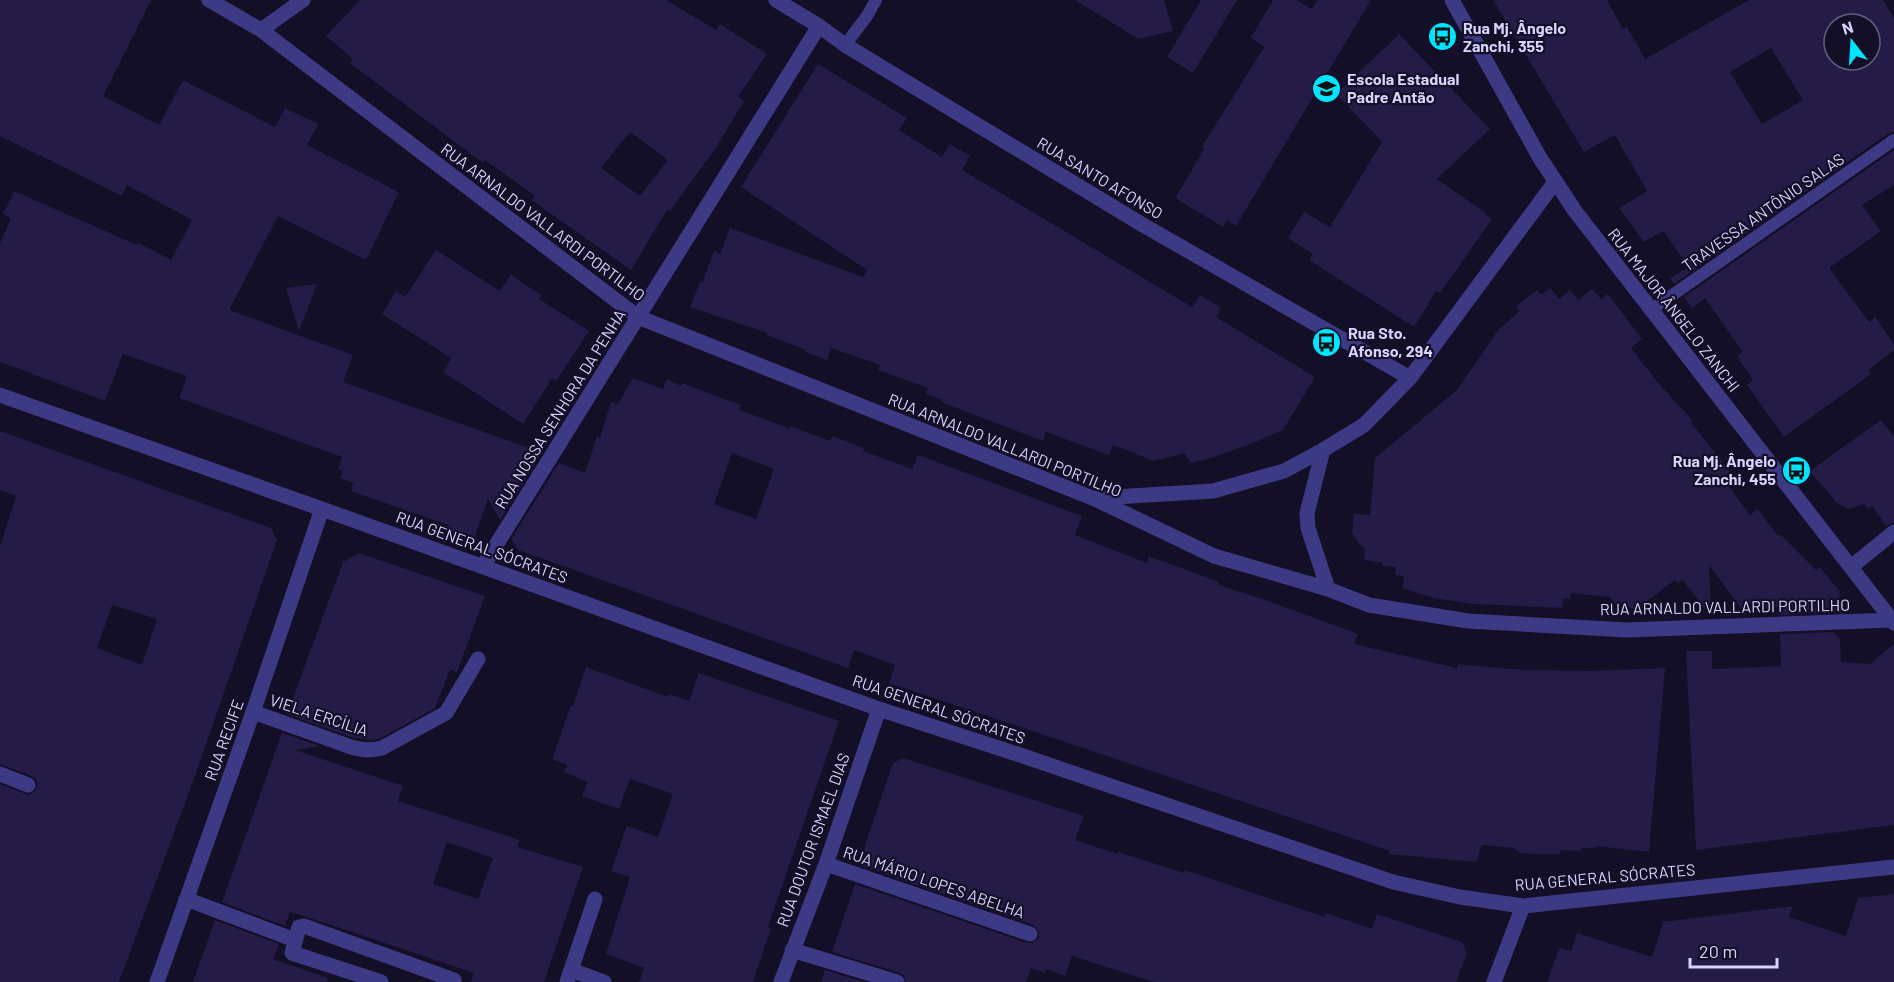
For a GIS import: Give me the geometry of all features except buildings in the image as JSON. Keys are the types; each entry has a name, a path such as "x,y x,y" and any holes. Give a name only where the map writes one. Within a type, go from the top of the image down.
{"street":[{"name":"RUA ARNALDO VALLARDI PORTILHO","path":"209,0 261,30 638,317 1095,499 1214,556 1328,589 1369,605 1468,621 1627,630 1893,622"},
{"path":"261,30 303,0"},
{"name":"RUA SANTO AFONSO","path":"776,0 845,45 1143,225 1410,378"},
{"name":"RUA MAJOR ÂNGELO ZANCHI","path":"1452,0 1539,158 1555,182 1651,310 1893,622"},
{"name":"RUA NOSSA SENHORA DA PENHA","path":"483,566 819,26"},
{"path":"1095,499 1213,491 1284,471 1364,425 1410,378 1555,182"},
{"name":"RUA GENERAL SÓCRATES","path":"0,395 322,508 879,709 1393,882 1460,897 1523,906 1894,867"},
{"path":"1323,450 1306,513 1308,528 1328,589"},
{"name":"RUA RECIFE","path":"157,982 253,712 322,508"},
{"path":"1851,567 1894,532"},
{"name":"VIELA ERCÍLIA","path":"253,712 351,747 374,750 446,714 478,659"},
{"name":"RUA DOUTOR ISMAEL DIAS","path":"782,982 792,950 826,864 879,709"},
{"path":"0,774 28,785"},
{"name":"RUA MÁRIO LOPES ABELHA","path":"826,864 1030,934"},
{"path":"186,899 295,940"},
{"path":"595,899 569,976 604,982"},
{"path":"1494,982 1523,906"},
{"path":"381,982 293,954 299,927 302,925 454,980"},
{"path":"792,950 897,982"}],"lane":[{"path":"845,45 876,0"},
{"name":"TRAVESSA ANTÔNIO SALAS","path":"1651,310 1894,140"}],"place":[{"name":"Rua Mj. Ângelo Zanchi, 355","path":"1442,37"},
{"name":"Escola Estadual Padre Antão","path":"1326,88"},
{"name":"Rua Sto. Afonso, 294","path":"1327,342"},
{"name":"Rua Mj. Ângelo Zanchi, 455","path":"1797,470"}]}
